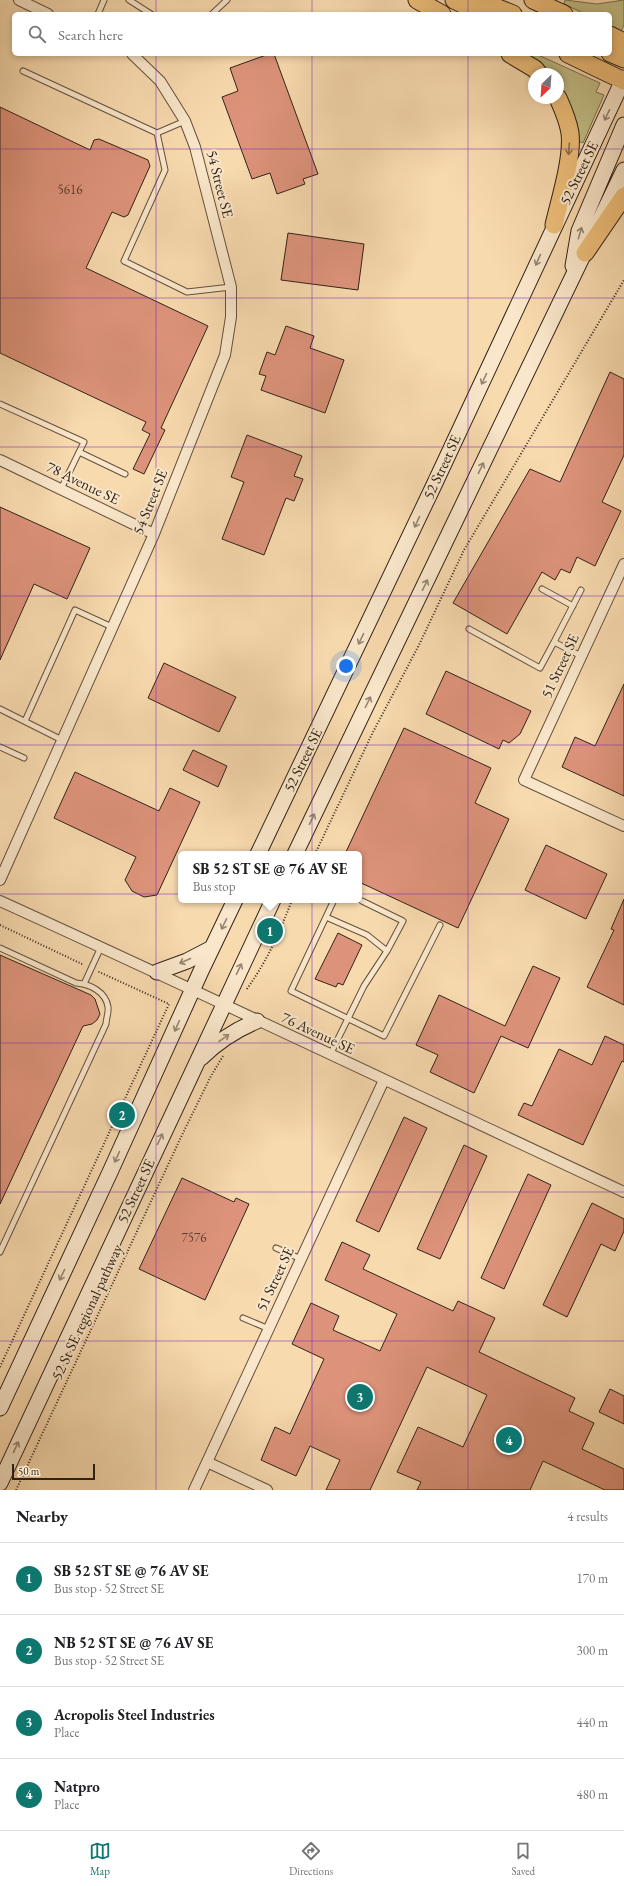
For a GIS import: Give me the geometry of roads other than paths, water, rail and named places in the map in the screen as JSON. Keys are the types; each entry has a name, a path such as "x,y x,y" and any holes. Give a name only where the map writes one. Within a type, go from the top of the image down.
{"main road":[{"path":"416,0 438,12"},
{"path":"454,0 479,12"},
{"path":"478,0 508,12"},
{"path":"533,0 560,12"},
{"path":"612,36 624,42"},
{"path":"612,55 624,59"},
{"path":"513,56 533,68"},
{"path":"572,56 624,80"},
{"name":"52 Street SE","path":"259,851 438,478 554,225 624,80"},
{"path":"554,225 569,158 570,134 565,111 561,104"},
{"path":"570,284 579,231 624,126"},
{"path":"296,851 585,254 624,170"},
{"path":"585,254 624,196"},
{"name":"52 Street SE","path":"0,1408 111,1170 192,990 234,903"},
{"name":"52 Street SE","path":"0,1483 272,903"},
{"path":"157,972 187,961 212,948"},
{"path":"196,1063 220,1040 238,1029 257,1021"}],"street":[{"path":"19,0 44,12"},
{"name":"54 Street SE","path":"0,880 154,534 224,354 231,317 231,288 195,147 185,121 160,81 134,56"},
{"name":"78 Avenue SE","path":"0,460 154,534"},
{"name":"51 Street SE","path":"624,564 524,780 624,826"},
{"name":"76 Avenue SE","path":"0,900 157,972 223,1005 624,1192"},
{"name":"51 Street SE","path":"194,1490 384,1080"},
{"path":"207,1462 267,1490"}],"lane":[{"path":"99,12 104,0"},
{"path":"129,0 148,12"},
{"path":"214,12 227,0"},
{"path":"23,71 157,133 185,121"},
{"path":"157,133 165,170 124,261 187,292 231,288"},
{"path":"0,404 84,442 61,489"},
{"path":"79,452 125,474"},
{"path":"542,589 573,606"},
{"path":"469,629 540,668 581,590"},
{"path":"25,721 75,610 112,627"},
{"path":"554,642 581,656"},
{"path":"0,709 62,740"},
{"path":"0,747 24,758"},
{"path":"330,1055 364,986 387,951 403,921 362,901"},
{"path":"333,903 291,991 384,1036 440,925"},
{"path":"326,917 367,935 387,951"},
{"path":"84,984 101,947"},
{"path":"0,948 76,983 84,984 96,989 105,998 108,1008 106,1024 0,1252"},
{"path":"276,1248 301,1259"},
{"path":"243,1318 269,1329"}],"place":[{"name":"SB 52 ST SE @ 76 AV SE","path":"270,931"},
{"name":"NB 52 ST SE @ 76 AV SE","path":"122,1115"},
{"name":"Acropolis Steel Industries","path":"360,1397"},
{"name":"Natpro","path":"509,1440"}]}
